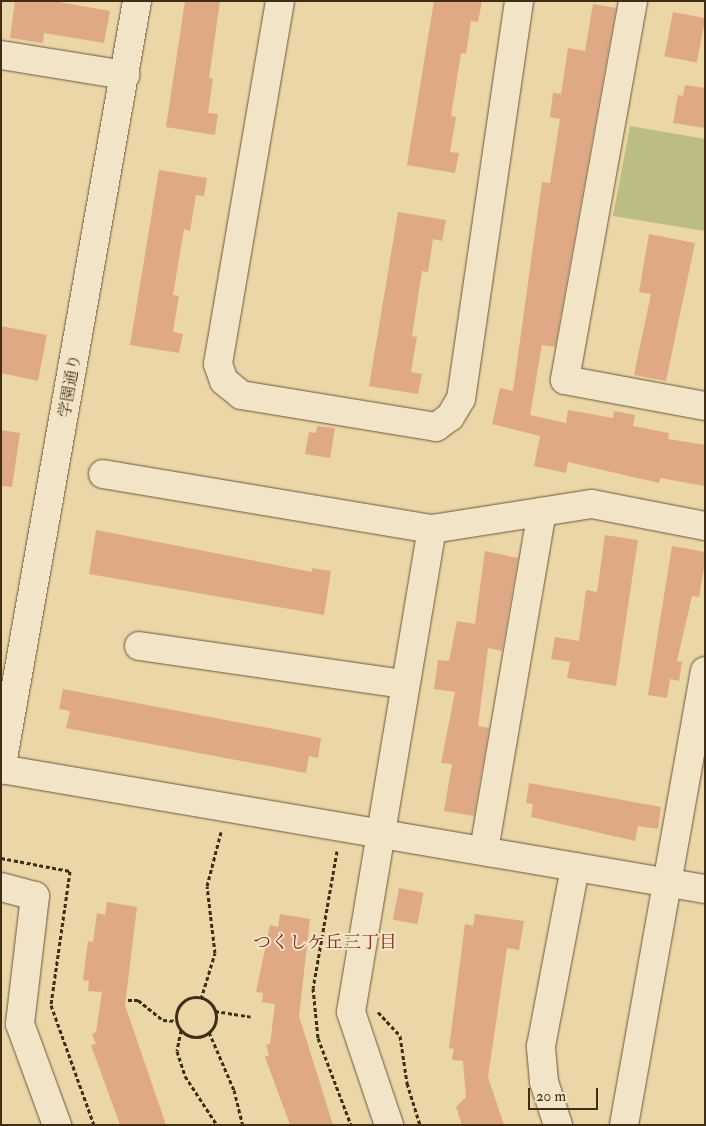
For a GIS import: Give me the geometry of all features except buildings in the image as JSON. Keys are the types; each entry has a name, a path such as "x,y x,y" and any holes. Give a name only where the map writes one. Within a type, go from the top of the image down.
{"street":[{"name":"学園通り","path":"1,769 137,1"},
{"path":"280,1 218,364 224,381 241,395 436,427 450,416 460,399 519,1"},
{"path":"633,1 565,380 705,406"},
{"path":"1,55 125,75"},
{"path":"103,474 432,529 592,504 705,526"},
{"path":"484,850 542,512"},
{"path":"389,1125 351,1012 378,832 432,529"},
{"path":"139,646 404,684"},
{"path":"624,1125 705,671"},
{"path":"1,769 705,889"},
{"path":"558,1125 544,1082 541,1046 575,866"},
{"path":"1,887 35,896 20,1024 57,1125"}],"path":[{"path":"201,998 215,953 208,886 226,808"},
{"path":"341,828 313,988 318,1038 351,1125"},
{"path":"1,858 70,870 51,1005 94,1125"},
{"path":"201,998 215,1010 251,1017"},
{"path":"201,998 183,1002 177,1021 181,1030 177,1051 185,1076 217,1125"},
{"path":"128,1000 138,1000 163,1020 177,1021"},
{"path":"351,1012 371,1007 400,1036 407,1084 420,1125"},
{"path":"215,1010 209,1032 234,1090 243,1125"},
{"path":"181,1030 195,1037 209,1032"}],"green space":[{"path":"630,126 705,139 705,231 613,216"}],"district":[{"name":"つくしケ丘三丁目","path":"325,943"}]}
